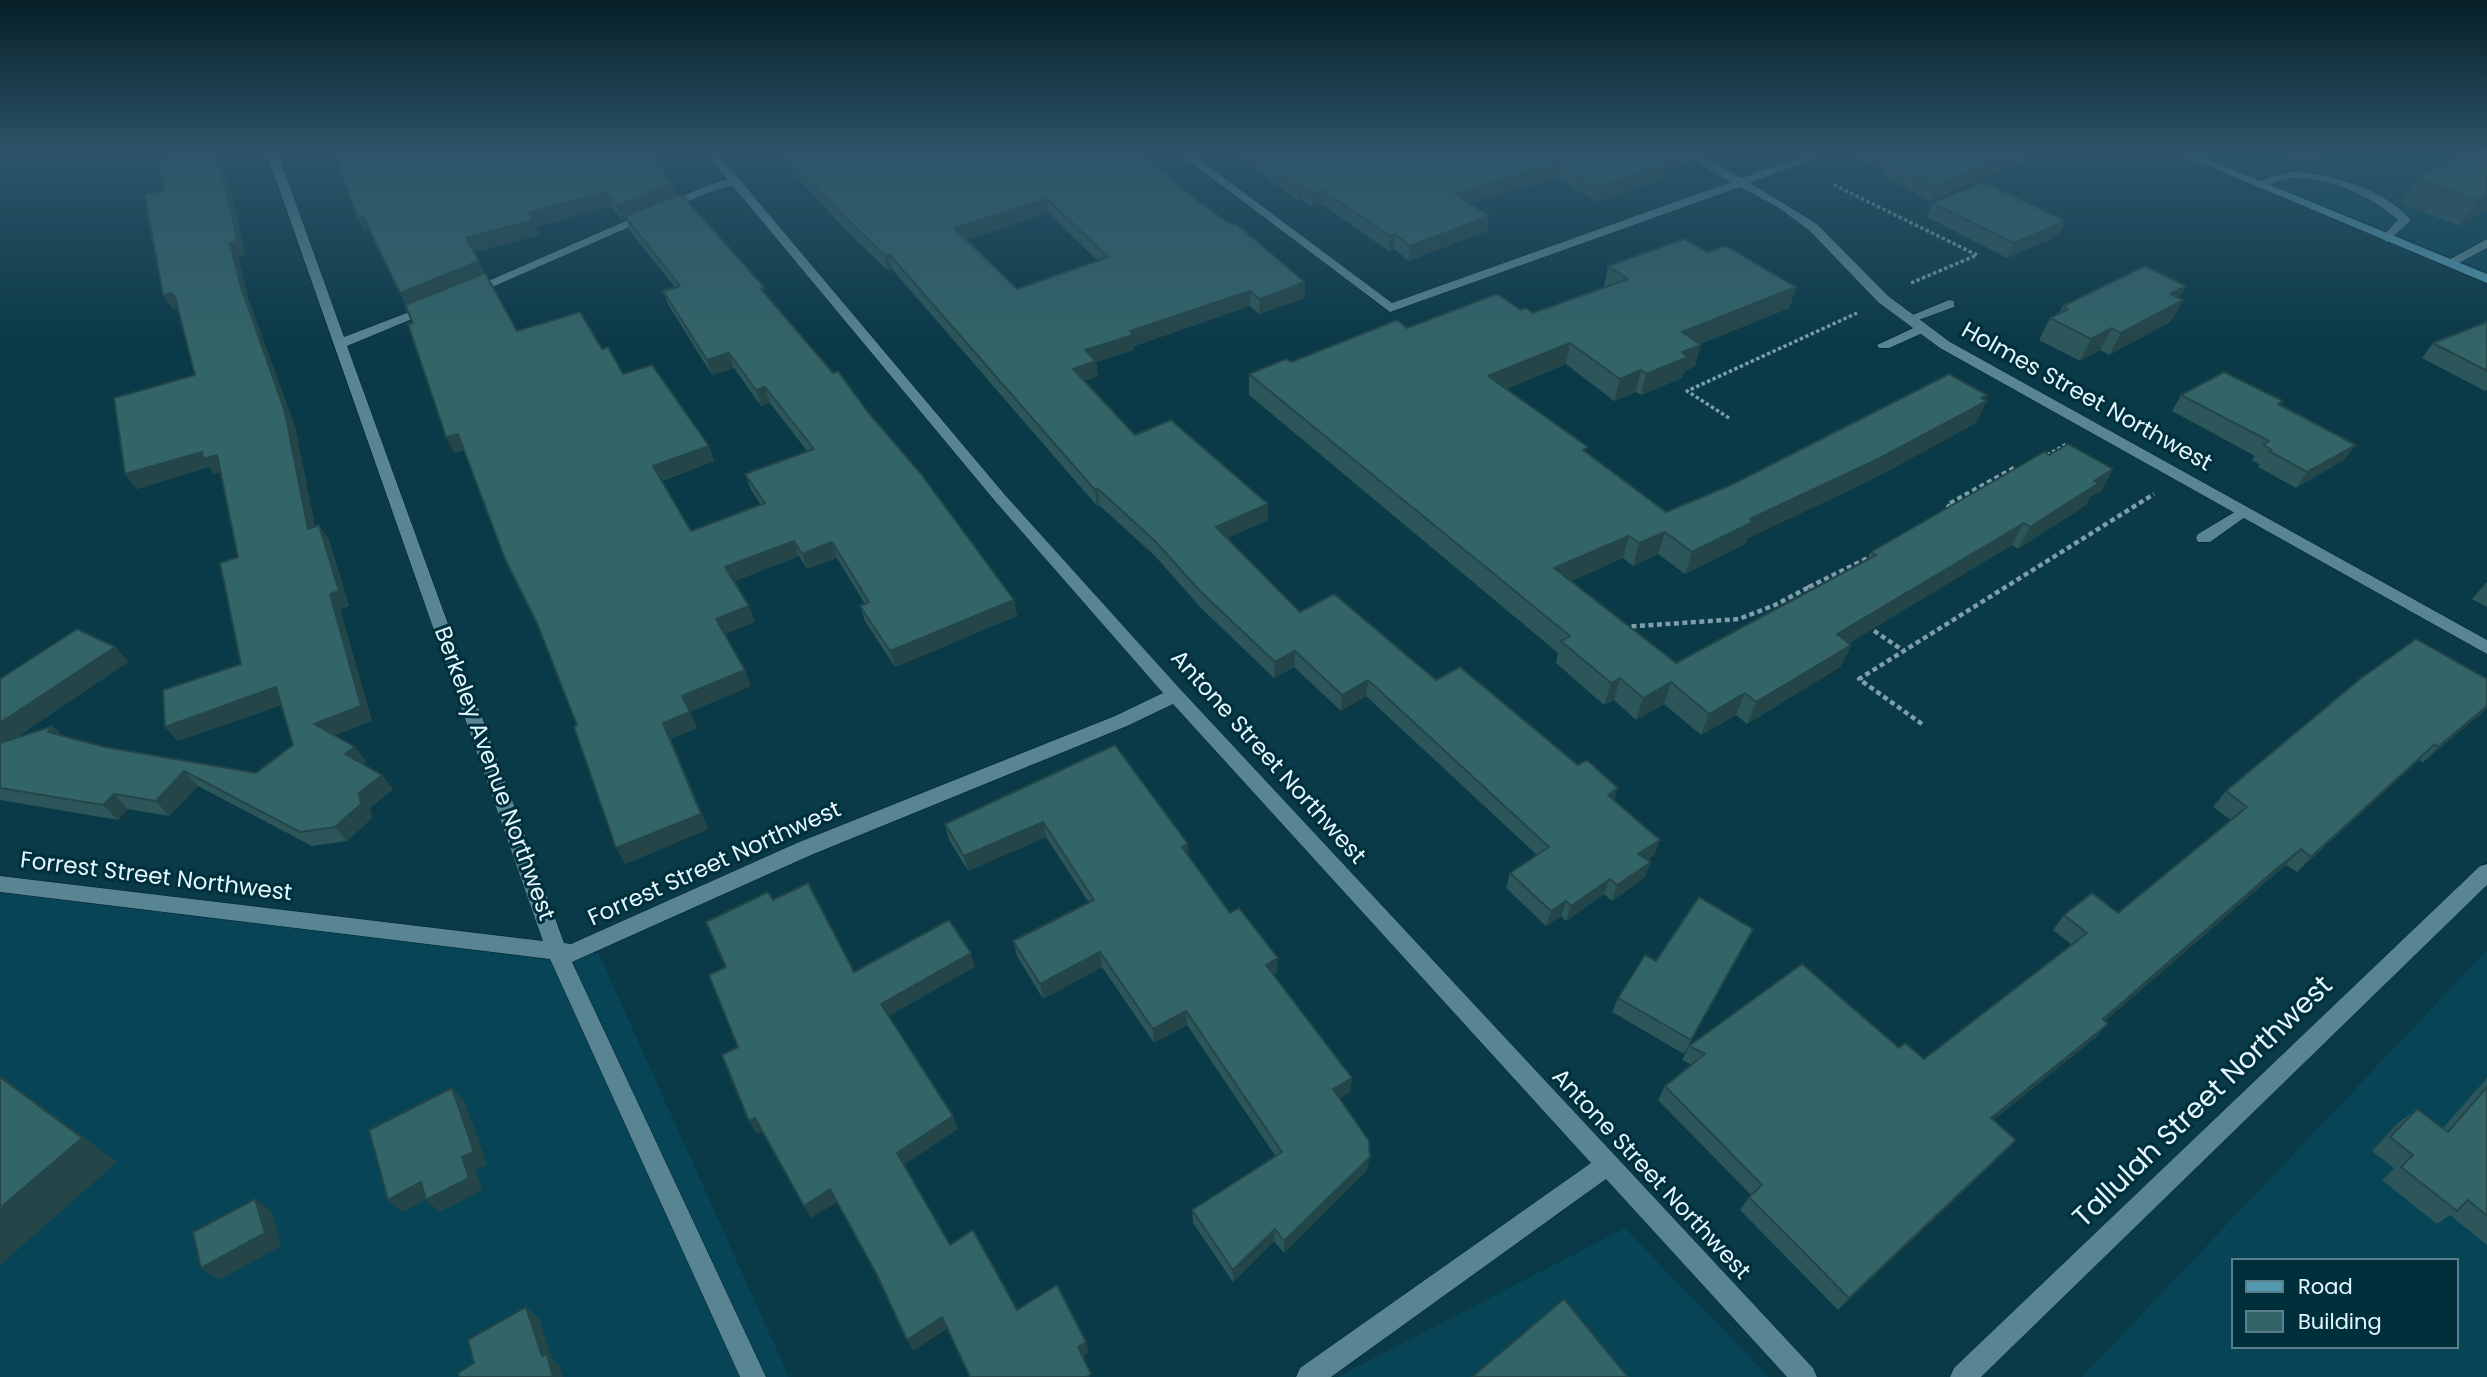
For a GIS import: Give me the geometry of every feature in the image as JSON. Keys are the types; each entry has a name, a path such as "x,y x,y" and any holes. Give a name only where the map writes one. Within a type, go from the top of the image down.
{"street":[{"name":"Berkeley Avenue Northwest","path":"295,218 557,952 753,1377"},
{"path":"339,344 451,300 640,218"},
{"name":"Antone Street Northwest","path":"765,218 1000,498 1175,695 1804,1377"},
{"path":"1271,218 1390,308 1642,218"},
{"name":"Holmes Street Northwest","path":"1799,218 1813,227 1884,299 1956,352 2487,648"},
{"path":"2340,218 2487,279"},
{"path":"2387,238 2405,220 2403,218"},
{"path":"2449,263 2487,243"},
{"path":"1910,318 1949,304"},
{"path":"1884,345 1922,328"},
{"path":"2204,538 2243,512"},
{"name":"Forrest Street Northwest","path":"0,884 572,953 590,948 804,849 1121,721 1175,695"},
{"name":"Tallulah Street Northwest","path":"1963,1377 2487,872"},
{"path":"1309,1377 1607,1165"}],"path":[{"path":"1901,218 1976,255 1909,283"},
{"path":"1729,418 1687,391 1865,309"},
{"path":"1942,516 1953,510 1947,505 2014,468 2021,469 2077,439"},
{"path":"1922,724 1859,678 2164,488"},
{"path":"1612,619 1623,627 1638,622 1716,623 1746,618 1776,606 1884,549"},
{"path":"1809,587 1820,594"},
{"path":"1862,622 1904,651"}],"shaded area":[{"path":"2356,218 2487,218 2487,272"},
{"path":"0,881 312,922 599,954 789,1377 0,1377"},
{"path":"2487,950 2487,1377 2082,1377"},
{"path":"1625,1228 1769,1377 1337,1377"}],"building":[{"path":"149,218 233,218 237,241 230,243 240,284 285,412 308,529 319,525 339,591 330,594 361,706 314,724 355,747 345,754 382,775 359,793 361,804 335,827 300,832 184,771 156,801 114,794 103,805 0,788 0,743 53,726 48,732 105,747 256,773 293,745 276,687 165,727 163,690 241,664 220,563 238,557 217,455 203,459 202,452 125,474 114,398 195,375 175,297 171,293 163,295"},
{"path":"364,218 533,220 466,238 479,261 400,293"},
{"path":"627,218 703,218 765,288 761,289 833,373 838,371 867,411 921,474 1014,600 890,651 860,606 869,602 832,542 802,554 794,541 725,567 749,606 716,619 745,670 682,696 690,712 663,723 701,814 616,848 574,727 577,725 537,623 505,559 458,434 446,437 408,324 413,323 405,305 485,273 517,331 580,312 602,349 608,347 623,374 652,365 709,446 653,466 691,531 765,503 745,474 814,449 765,387 756,390 729,353 707,360 663,291 680,286"},
{"path":"846,218 985,218 954,228 1017,289 1108,257 1067,218 1222,218 1230,224 1235,223 1305,282 1260,299 1250,291 1130,331 1133,335 1085,350 1096,361 1073,369 1135,435 1171,420 1268,504 1216,527 1300,612 1334,594 1436,680 1460,667 1578,765 1587,760 1618,788 1608,795 1660,840 1638,854 1651,862 1617,885 1610,879 1571,906 1566,901 1551,911 1510,873 1549,847 1368,680 1342,695 1295,651 1275,662 1201,592 1154,540 1098,489 1095,490 889,254 884,255"},
{"path":"1364,218 1483,218 1410,246 1395,234 1390,236"},
{"path":"1963,218 2059,218 2065,221 2014,243"},
{"path":"1684,239 1707,252 1726,246 1796,287 1682,332 1701,345 1682,352 1688,357 1646,374 1641,370 1620,379 1570,343 1488,376 1588,447 1583,450 1666,512 1731,485 1949,374 1987,395 1981,398 1987,401 1878,459 1750,519 1753,522 1692,552 1665,532 1639,543 1629,536 1554,568 1676,663 1876,555 1871,552 2044,452 2049,455 2068,444 2113,469 2094,481 2099,483 2030,527 2024,523 1837,634 1851,645 1756,702 1745,693 1709,714 1671,682 1643,698 1620,678 1611,683 1561,641 1570,636 1249,374 1286,359 1291,362 1397,320 1407,328 1497,294 1521,310 1526,308 1533,313 1628,279 1608,266"},
{"path":"2145,266 2186,286 2170,294 2183,300 2121,333 2112,328 2091,339 2050,318 2068,309 2063,306"},
{"path":"2487,322 2487,371 2433,343"},
{"path":"2224,372 2283,401 2278,404 2356,445 2307,472 2269,451 2272,450 2263,445 2269,441 2181,395"},
{"path":"77,629 115,647 0,723 0,679"},
{"path":"2416,639 2487,679 2487,706 2438,747 2435,744 2311,857 2301,849 2275,870 2103,1019 2108,1024 1991,1118 2016,1140 1849,1298 1749,1197 1762,1185 1665,1086 1705,1054 1689,1046 1802,964 1899,1048 1905,1043 1924,1059 2087,933 2064,915 2092,893 2118,913 2247,807 2226,791 2360,679"},
{"path":"1115,745 1188,844 1182,847 1230,913 1239,908 1278,958 1266,965 1352,1078 1333,1089 1369,1141 1370,1157 1284,1241 1275,1229 1233,1270 1192,1210 1282,1152 1186,1011 1153,1029 1100,952 1040,984 1013,941 1094,900 1043,822 964,856 945,824"},
{"path":"808,883 854,972 949,920 971,953 881,1004 953,1116 897,1153 950,1245 973,1230 1017,1310 1057,1285 1086,1342 1078,1347 1091,1374 1087,1377 970,1377 942,1317 907,1340 877,1275 830,1189 804,1206 755,1118 749,1121 722,1055 738,1047 709,975 726,967 706,922 768,892 773,900"},
{"path":"1699,897 1753,929 1691,1040 1618,998 1645,955 1656,961"},
{"path":"0,1077 82,1138 0,1208"},
{"path":"2487,1087 2487,1216 2468,1200 2457,1211 2401,1167 2413,1155 2390,1137 2417,1109 2448,1132"},
{"path":"452,1088 474,1152 462,1157 469,1178 426,1200 421,1182 388,1200 369,1130"},
{"path":"255,1199 265,1233 201,1268 193,1232"},
{"path":"1564,1299 1628,1377 1472,1377"},
{"path":"526,1307 542,1356 547,1354 553,1377 459,1377 458,1373 474,1363 468,1340"}]}
